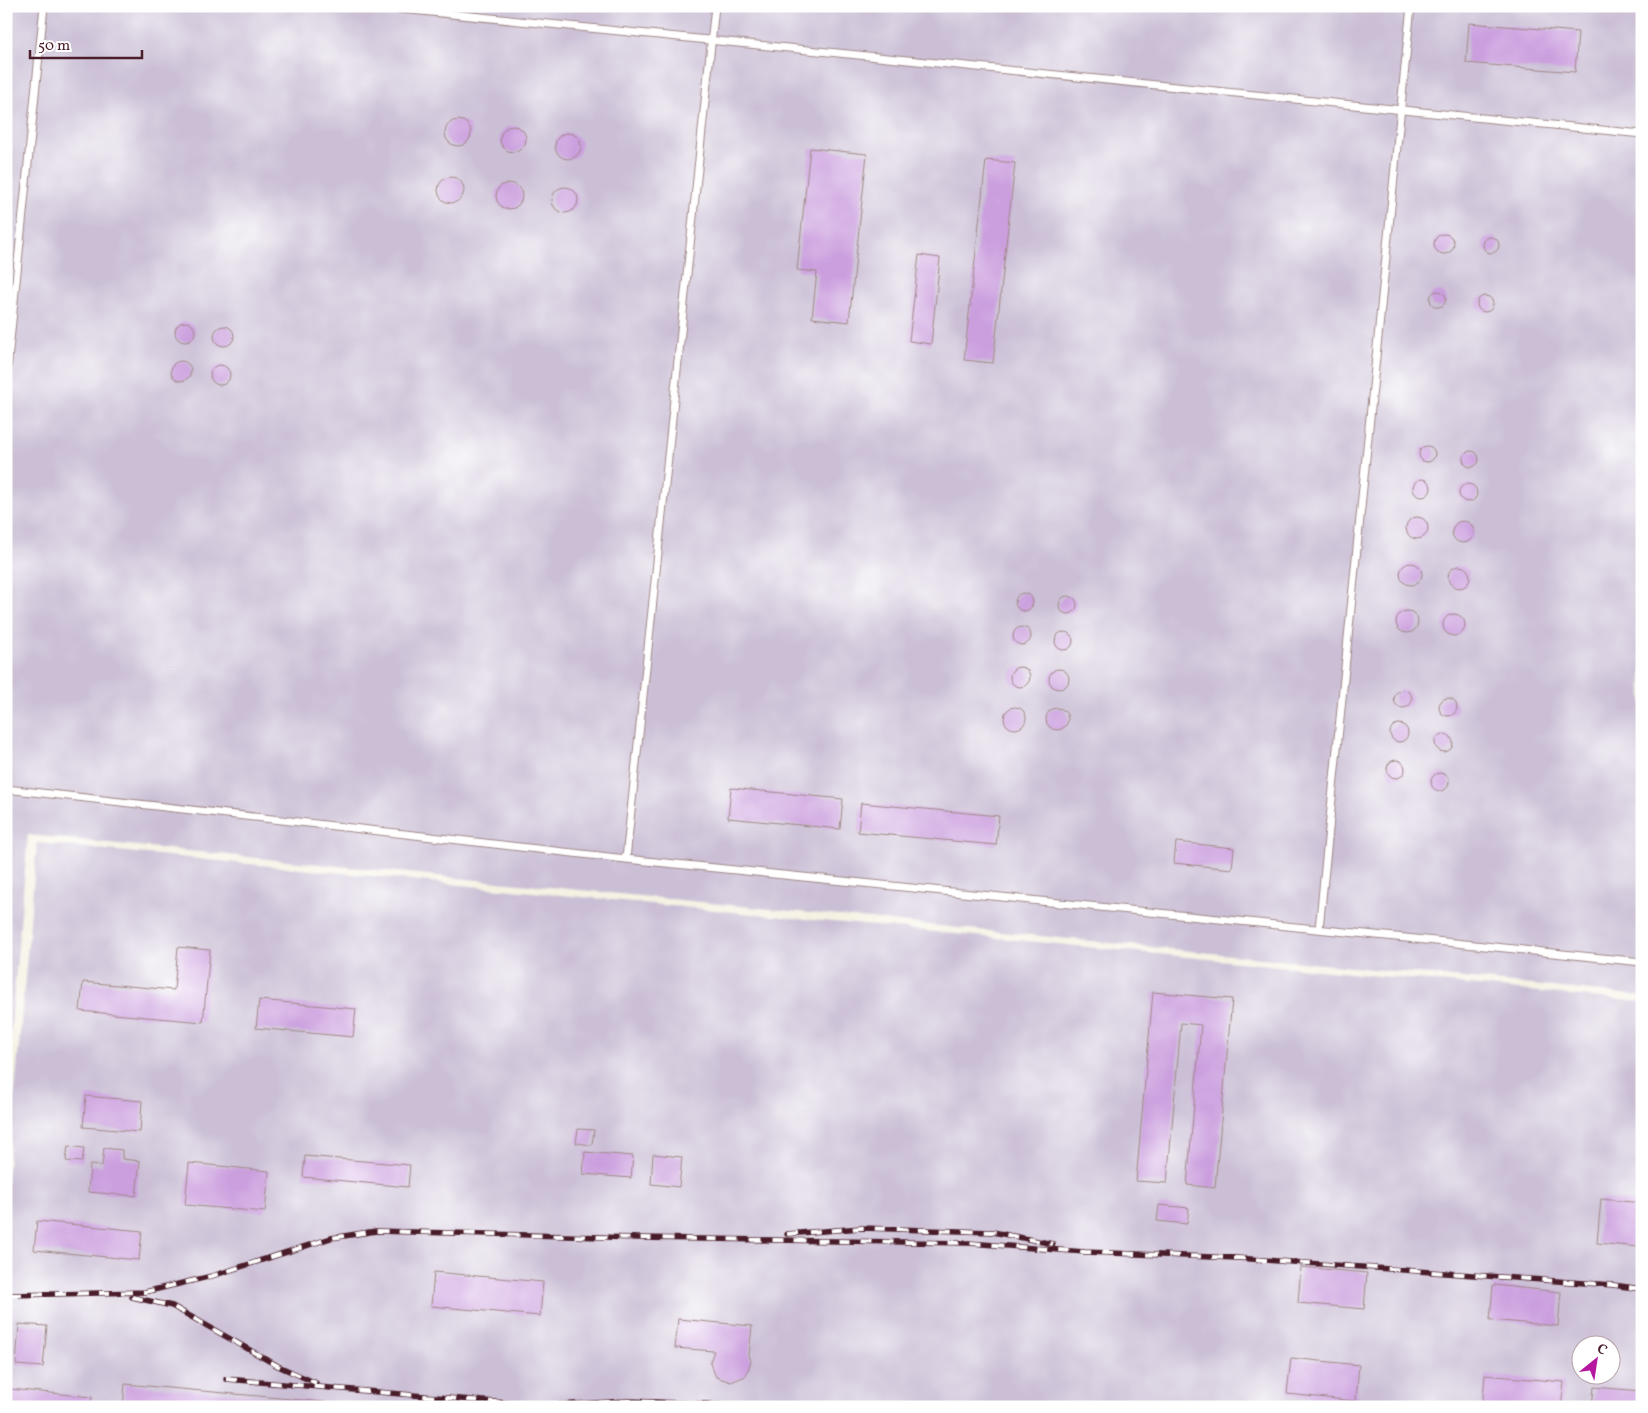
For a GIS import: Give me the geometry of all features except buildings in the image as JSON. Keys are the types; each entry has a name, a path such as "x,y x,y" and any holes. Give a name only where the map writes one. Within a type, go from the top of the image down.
{"lane":[{"path":"6,380 44,6"},
{"path":"371,6 1642,134"},
{"path":"626,859 715,6"},
{"path":"1319,929 1410,6"},
{"path":"6,789 626,859 1642,962"}],"shaded area":[{"path":"6,6 1642,6 1642,996 28,835 6,1083"},
{"path":"37,843 1642,1002 1642,1407 6,1407 6,1190"}],"railway":[{"path":"787,1234 861,1228 993,1232 1053,1244"},
{"path":"11,1295 145,1292 212,1276 331,1238 376,1231 638,1238 969,1243 1085,1252 1237,1258 1613,1285 1642,1289"},
{"path":"132,1297 172,1306 278,1366 316,1383"},
{"path":"226,1379 541,1406 628,1401 708,1404 734,1407"}]}
